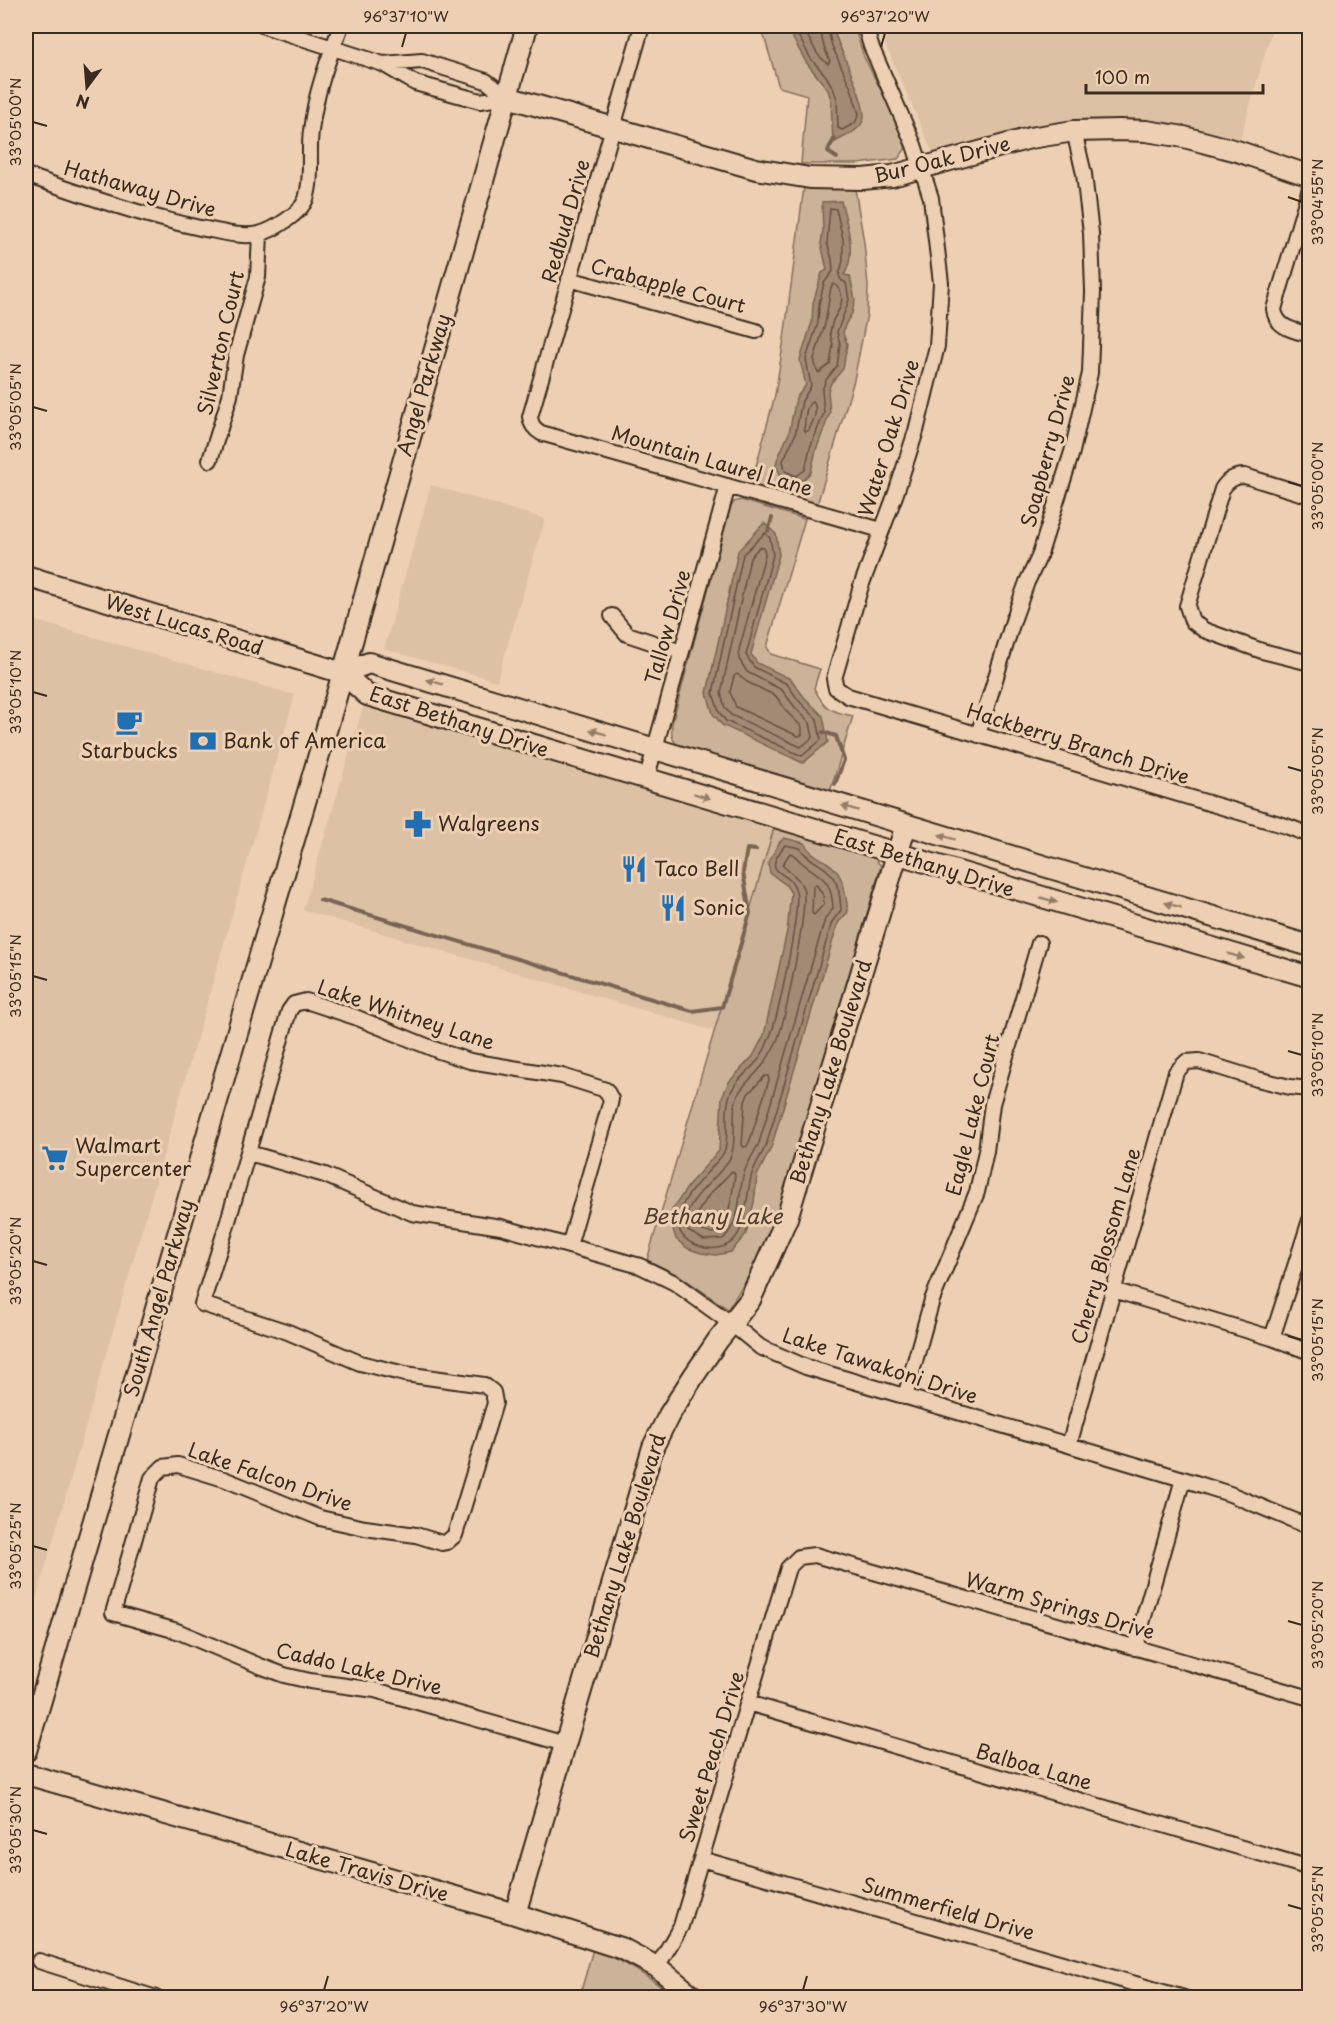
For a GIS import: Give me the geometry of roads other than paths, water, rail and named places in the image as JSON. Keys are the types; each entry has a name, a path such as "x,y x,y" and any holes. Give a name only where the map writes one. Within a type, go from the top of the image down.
{"main road":[{"name":"Angel Parkway","path":"343,673 527,26"},
{"name":"Bur Oak Drive","path":"507,96 756,169 810,178 863,179 892,176 1030,138 1074,131 1146,131 1184,137 1237,151 1310,176"},
{"name":"West Lucas Road","path":"26,576 343,673"},
{"name":"East Bethany Drive","path":"1310,946 369,663 343,673 367,695 1310,978"},
{"name":"South Angel Parkway","path":"26,1751 343,673"},
{"name":"Bethany Lake Boulevard","path":"515,1914 653,1447 669,1414 693,1377 750,1300 787,1218 906,825"},
{"name":"Lake Travis Drive","path":"26,1774 515,1914 623,1949 657,1967 695,1998"}],"street":[{"path":"264,26 383,64 415,83 480,101 507,96"},
{"path":"260,234 270,230 299,210 306,199 313,119 319,84 340,26"},
{"name":"Redbud Drive","path":"533,426 530,417 642,26"},
{"name":"Water Oak Drive","path":"836,688 834,679 861,586 896,494 916,431 937,346 941,283 931,198 922,169 871,46 865,26"},
{"path":"383,64 422,61 486,81 507,96"},
{"name":"Soapberry Drive","path":"978,735 1014,618 1039,557 1072,452 1090,373 1093,292 1091,233 1084,174 1074,131"},
{"name":"Hathaway Drive","path":"26,175 120,208 174,222 230,234 260,234"},
{"path":"1310,188 1274,309 1279,324 1310,335"},
{"name":"Silverton Court","path":"210,460 230,396 236,355 258,277 260,234"},
{"name":"Crabapple Court","path":"569,279 756,331"},
{"name":"Mountain Laurel Lane","path":"533,426 541,433 881,530"},
{"path":"1310,496 1245,476 1238,476 1226,483 1221,489 1187,606 1192,621 1204,630 1262,651 1310,663"},
{"name":"Tallow Drive","path":"646,780 728,486"},
{"path":"612,616 627,634 681,652"},
{"name":"Hackberry Branch Drive","path":"836,688 848,696 1310,835"},
{"name":"Eagle Lake Court","path":"905,1396 932,1300 977,1192 986,1151 992,1104 1039,943"},
{"name":"Lake Whitney Lane","path":"249,1153 289,1011 298,1002 306,1002 370,1021 454,1056 562,1076 606,1090 610,1104 569,1246"},
{"name":"Cherry Blossom Lane","path":"1069,1445 1176,1072 1186,1062 1199,1061 1257,1079 1310,1089"},
{"name":"Lake Tawakoni Drive","path":"249,1153 325,1175 412,1213 501,1227 640,1266 675,1283 760,1347 806,1367 1183,1479 1230,1494 1310,1527"},
{"name":"Lake Falcon Drive","path":"113,1613 152,1478 156,1472 170,1465 178,1465 224,1479 320,1518 365,1528 416,1535 442,1543 447,1542 455,1535 495,1403 493,1392 489,1388 455,1380 405,1374 360,1363 288,1332 202,1304 249,1153"},
{"path":"1272,1338 1310,1220"},
{"path":"1113,1290 1272,1338 1310,1352"},
{"path":"1135,1648 1183,1479"},
{"name":"Warm Springs Drive","path":"799,1557 815,1555 1310,1698"},
{"name":"Sweet Peach Drive","path":"657,1967 681,1926 788,1568 799,1557"},
{"name":"Caddo Lake Drive","path":"113,1613 177,1631 284,1675 375,1690 564,1743"},
{"name":"Balboa Lane","path":"748,1703 1310,1868"},
{"name":"Summerfield Drive","path":"701,1859 1184,1998"},
{"path":"39,1961 156,1998"}],"water":[{"path":"786,26 832,26 852,75 862,103 863,121 854,131 833,143 831,99 828,90 806,62"},
{"path":"841,201 850,249 848,267 844,275 850,276 855,300 843,333 847,344 843,369 831,383 828,391 830,413 816,450 811,472 803,480 791,482 781,476 776,465 789,433 796,398 806,385 800,360 812,322 813,303 822,273 827,270 821,243 822,202"},
{"path":"764,523 776,534 779,555 751,654 757,663 791,679 804,697 823,716 828,742 803,763 722,725 713,714 707,693 738,551"},
{"name":"Bethany Lake","path":"784,838 804,843 810,851 833,867 844,888 848,912 838,923 771,1148 757,1176 754,1202 746,1234 731,1252 716,1255 701,1253 687,1248 676,1239 671,1223 672,1210 691,1182 719,1151 722,1097 729,1082 753,1056 764,1035 787,931 791,893 786,885 770,873 768,863"}],"waterway":[{"path":"835,138 828,152 837,158"},
{"path":"768,531 772,518"},
{"path":"823,732 836,736 844,760 835,784"},
{"path":"320,900 692,1011 722,1007 750,913 743,872 747,849 756,850"}],"place":[{"name":"Starbucks","path":"129,722"},
{"name":"Bank of America","path":"203,741"},
{"name":"Walgreens","path":"418,824"},
{"name":"Taco Bell","path":"634,869"},
{"name":"Sonic","path":"673,908"},
{"name":"Walmart Supercenter","path":"55,1158"}]}
